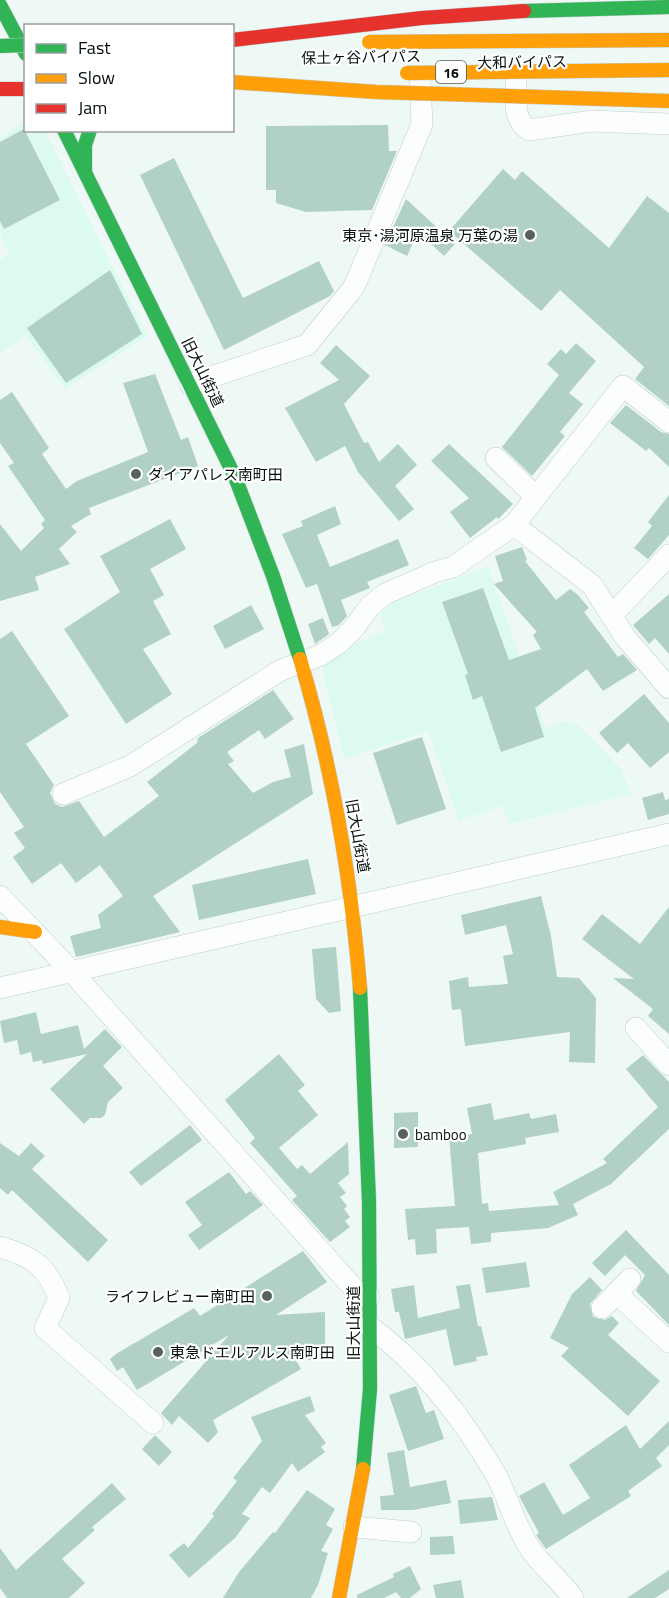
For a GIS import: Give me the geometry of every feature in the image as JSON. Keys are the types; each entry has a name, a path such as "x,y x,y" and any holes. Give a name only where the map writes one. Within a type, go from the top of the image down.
{"main road":[{"path":"0,5 24,51"},
{"path":"234,42 434,17 564,8 669,7"},
{"path":"234,32 669,26"},
{"name":"保土ヶ谷バイパス","path":"234,42 669,40"},
{"path":"0,46 24,45"},
{"name":"保土ヶ谷バイパス","path":"398,73 669,70"},
{"name":"保土ヶ谷バイパス","path":"234,74 315,74"},
{"path":"0,75 24,80"},
{"name":"大和バイパス","path":"234,84 669,77"},
{"path":"0,89 24,80"},
{"path":"234,84 376,92 669,101"},
{"name":"旧大山街道","path":"65,132 235,477 273,576 300,662 332,782 353,906 364,1056 370,1389 364,1461 354,1527 339,1598"},
{"path":"85,171 86,145 89,132"},
{"path":"0,927 35,932"}],"street":[{"path":"517,0 516,111 519,121 529,130 592,121 669,124"},
{"path":"190,384 307,345 354,287 422,124 420,81"},
{"path":"63,794 130,766 281,670 321,655 339,643 354,628 370,606 385,594 435,572 453,567 514,525 623,386 669,422"},
{"path":"496,458 536,497"},
{"path":"514,525 591,585 625,637 669,688"},
{"path":"612,615 669,555"},
{"path":"0,988 669,834"},
{"path":"0,896 72,972 356,1291 369,1297"},
{"path":"636,1028 669,1065"},
{"path":"0,1247 21,1253 40,1264 53,1284 59,1298 45,1328 153,1423"},
{"path":"616,1293 669,1342"},
{"path":"369,1326 397,1348 463,1423 497,1478 514,1519 531,1551 573,1598"},
{"path":"354,1527 411,1532"}],"shaded area":[{"path":"21,124 24,124 24,132 45,132 147,336 65,389 26,335 0,353 0,260 9,252 0,233 0,139"},
{"path":"488,567 545,728 563,722 577,724 619,767 632,794 509,824 502,806 459,820 428,731 344,759 322,671 324,665 348,646 385,632 380,613 389,604"}],"building":[{"path":"388,125 389,151 397,151 372,210 306,212 276,203 276,190 266,190 266,126"},
{"path":"24,129 60,200 4,229 0,221 0,142"},
{"path":"174,158 243,298 319,261 334,291 330,296 224,350 140,175"},
{"path":"503,169 515,180 522,171 609,248 647,196 669,213 669,406 635,379 644,367 560,290 541,311 449,231"},
{"path":"406,199 455,244 444,256 418,232 407,256 385,245"},
{"path":"110,270 142,334 66,383 27,328"},
{"path":"576,343 596,361 569,393 583,404 560,432 565,436 532,476 502,447 559,375 547,364 561,349 566,354"},
{"path":"336,345 370,376 344,404 364,443 368,442 379,462 398,444 417,465 395,486 414,509 399,521 358,472 345,446 316,462 285,408 339,380 320,363"},
{"name":"ダイアパレス南町田","path":"155,374 181,440 188,437 198,466 89,508 91,514 71,526 77,532 59,549 70,564 35,577 39,590 0,601 0,524 21,551 44,528 41,524 45,520 8,466 14,463 0,443 0,400 12,392 49,448 42,454 66,489 77,481 148,452 123,383"},
{"path":"626,405 661,432 669,434 669,467 649,448 646,451 610,423"},
{"path":"449,444 513,504 498,519 497,517 470,538 450,512 469,498 431,461"},
{"path":"669,495 669,535 648,559 634,548 652,526 648,522"},
{"path":"335,506 341,524 317,535 330,567 398,539 409,565 367,582 370,588 341,600 347,616 339,625 332,627 317,584 306,588 282,534 303,526 301,521"},
{"path":"170,519 186,549 150,569 164,595 153,601 171,634 143,649 172,694 126,724 64,629 120,592 100,556"},
{"path":"522,547 527,560 525,561 556,600 570,589 577,594 589,608 584,612 618,657 623,654 637,670 603,691 587,669 535,708 544,737 501,752 482,696 473,700 465,675 468,674 442,602 483,588 509,660 541,649 533,635 537,632 494,584 503,581 495,556"},
{"path":"669,594 669,654 655,638 649,644 633,625"},
{"path":"251,605 264,629 225,649 213,626"},
{"path":"323,618 329,634 315,644 308,624"},
{"path":"12,631 69,716 26,744 54,785 50,793 55,804 62,807 79,801 104,837 159,796 147,782 197,743 198,738 273,690 294,719 265,739 259,730 227,752 234,761 228,764 253,793 273,782 291,777 284,750 304,744 313,794 153,896 180,932 76,957 70,936 101,928 98,915 123,896 100,865 76,883 61,863 32,884 13,857 25,848 14,833 24,827 0,792 0,639"},
{"path":"644,694 669,723 669,752 650,768 628,743 617,753 599,733"},
{"path":"422,737 446,809 397,825 373,753"},
{"path":"663,792 665,800 669,799 669,814 648,820 642,798"},
{"path":"308,859 316,894 199,920 192,885"},
{"path":"541,896 551,936 557,977 579,978 596,998 595,1063 569,1062 570,1032 465,1046 461,1009 452,1010 449,981 468,977 469,987 508,984 503,956 513,954 506,925 465,935 461,915"},
{"path":"669,907 669,1034 648,1016 653,1009 613,978 634,979 582,939 602,914 640,944"},
{"path":"336,947 341,1011 329,1013 316,999 312,949"},
{"path":"36,1012 41,1034 78,1025 84,1049 105,1029 122,1047 103,1066 123,1088 108,1102 105,1115 101,1118 90,1118 84,1124 50,1089 87,1054 43,1064 42,1060 33,1062 31,1052 20,1055 17,1040 4,1043 0,1021"},
{"path":"279,1054 305,1085 298,1091 318,1115 279,1148 297,1169 302,1165 310,1174 348,1142 349,1174 338,1183 346,1193 340,1197 347,1206 344,1209 350,1217 345,1221 350,1227 330,1242 292,1200 297,1196 250,1143 255,1138 225,1100"},
{"path":"643,1055 669,1082 669,1129 611,1184 573,1204 578,1215 548,1228 491,1233 491,1242 471,1244 469,1227 436,1229 437,1253 416,1255 415,1239 408,1240 405,1209 455,1206 449,1136 472,1134 467,1108 491,1103 494,1120 529,1113 531,1119 556,1114 559,1132 525,1138 526,1144 478,1153 482,1204 488,1203 489,1211 559,1205 553,1192 607,1163 603,1159 658,1107 626,1069"},
{"path":"418,1112 418,1147 394,1148 394,1113"},
{"path":"190,1125 202,1140 141,1186 129,1172"},
{"path":"0,1143 19,1156 31,1143 45,1156 32,1169 108,1240 88,1262 12,1190 8,1195 0,1188"},
{"path":"229,1172 246,1194 250,1191 263,1205 199,1250 188,1235 202,1225 185,1202"},
{"path":"626,1230 669,1275 669,1325 636,1291 645,1275 625,1255 605,1276 592,1263"},
{"path":"303,1251 327,1282 276,1315 325,1312 325,1360 296,1360 301,1369 213,1420 218,1432 208,1443 179,1416 172,1425 161,1413 229,1335 137,1390 123,1367 117,1371 110,1359 116,1354 194,1308 200,1316"},
{"path":"526,1262 530,1287 486,1293 482,1268"},
{"path":"590,1277 602,1290 590,1304 593,1317 605,1320 612,1316 619,1323 608,1335 660,1381 628,1416 561,1356 569,1348 550,1338 572,1294"},
{"path":"470,1284 478,1326 481,1326 488,1355 476,1357 477,1361 454,1366 446,1329 405,1339 399,1312 395,1312 391,1289 414,1285 418,1318 460,1308 456,1286"},
{"path":"416,1386 426,1413 434,1410 444,1439 408,1451 389,1395"},
{"path":"310,1396 315,1411 305,1415 326,1443 321,1447 325,1452 298,1472 292,1463 270,1493 262,1487 242,1514 250,1518 235,1538 189,1578 169,1555 184,1543 188,1548 214,1516 212,1514 237,1481 233,1478 262,1441 251,1417"},
{"path":"669,1421 669,1445 656,1458 662,1466 628,1491 631,1496 546,1549 536,1535 539,1533 519,1496 544,1482 563,1515 590,1498 569,1465 626,1425 640,1449"},
{"path":"155,1435 172,1452 159,1466 142,1449"},
{"path":"404,1450 410,1487 446,1480 451,1503 413,1510 381,1510 380,1496 394,1495 387,1453"},
{"path":"112,1483 126,1499 92,1527 95,1530 62,1559 85,1583 69,1598 7,1598 0,1588 0,1548 16,1570"},
{"path":"307,1490 335,1509 326,1525 333,1529 321,1551 328,1553 318,1585 311,1598 223,1598 239,1572 273,1532 275,1533"},
{"path":"492,1497 498,1520 460,1524 458,1500"},
{"path":"453,1536 455,1554 430,1555 430,1537"},
{"path":"410,1566 421,1589 410,1598 401,1598 396,1592 384,1598 357,1598 357,1595 394,1577 393,1574"},
{"path":"669,1570 669,1589 655,1598 627,1598"},
{"path":"461,1580 464,1598 436,1598 433,1585"}],"traffic: fast":[{"path":"0,5 24,50"},
{"path":"524,11 669,7"},
{"path":"0,46 24,45"},
{"path":"65,132 235,477 273,576 300,659"},
{"path":"85,171 85,145 89,132"},
{"path":"360,988 369,1201 370,1389 363,1469"}],"traffic: slow":[{"path":"369,42 669,40"},
{"path":"407,73 669,70"},
{"path":"234,82 376,92 669,101"},
{"path":"300,659 322,740 339,822 360,988"},
{"path":"0,927 35,932"},
{"path":"339,1598 363,1469"}],"traffic: jam":[{"path":"234,40 422,18 524,11"},
{"path":"0,89 24,89"}],"place":[{"name":"東京･湯河原温泉 万葉の湯","path":"530,235"},
{"name":"ダイアパレス南町田","path":"136,474"},
{"name":"bamboo","path":"403,1134"},
{"name":"ライフレビュー南町田","path":"267,1296"},
{"name":"東急ドエルアルス南町田","path":"158,1352"}]}
